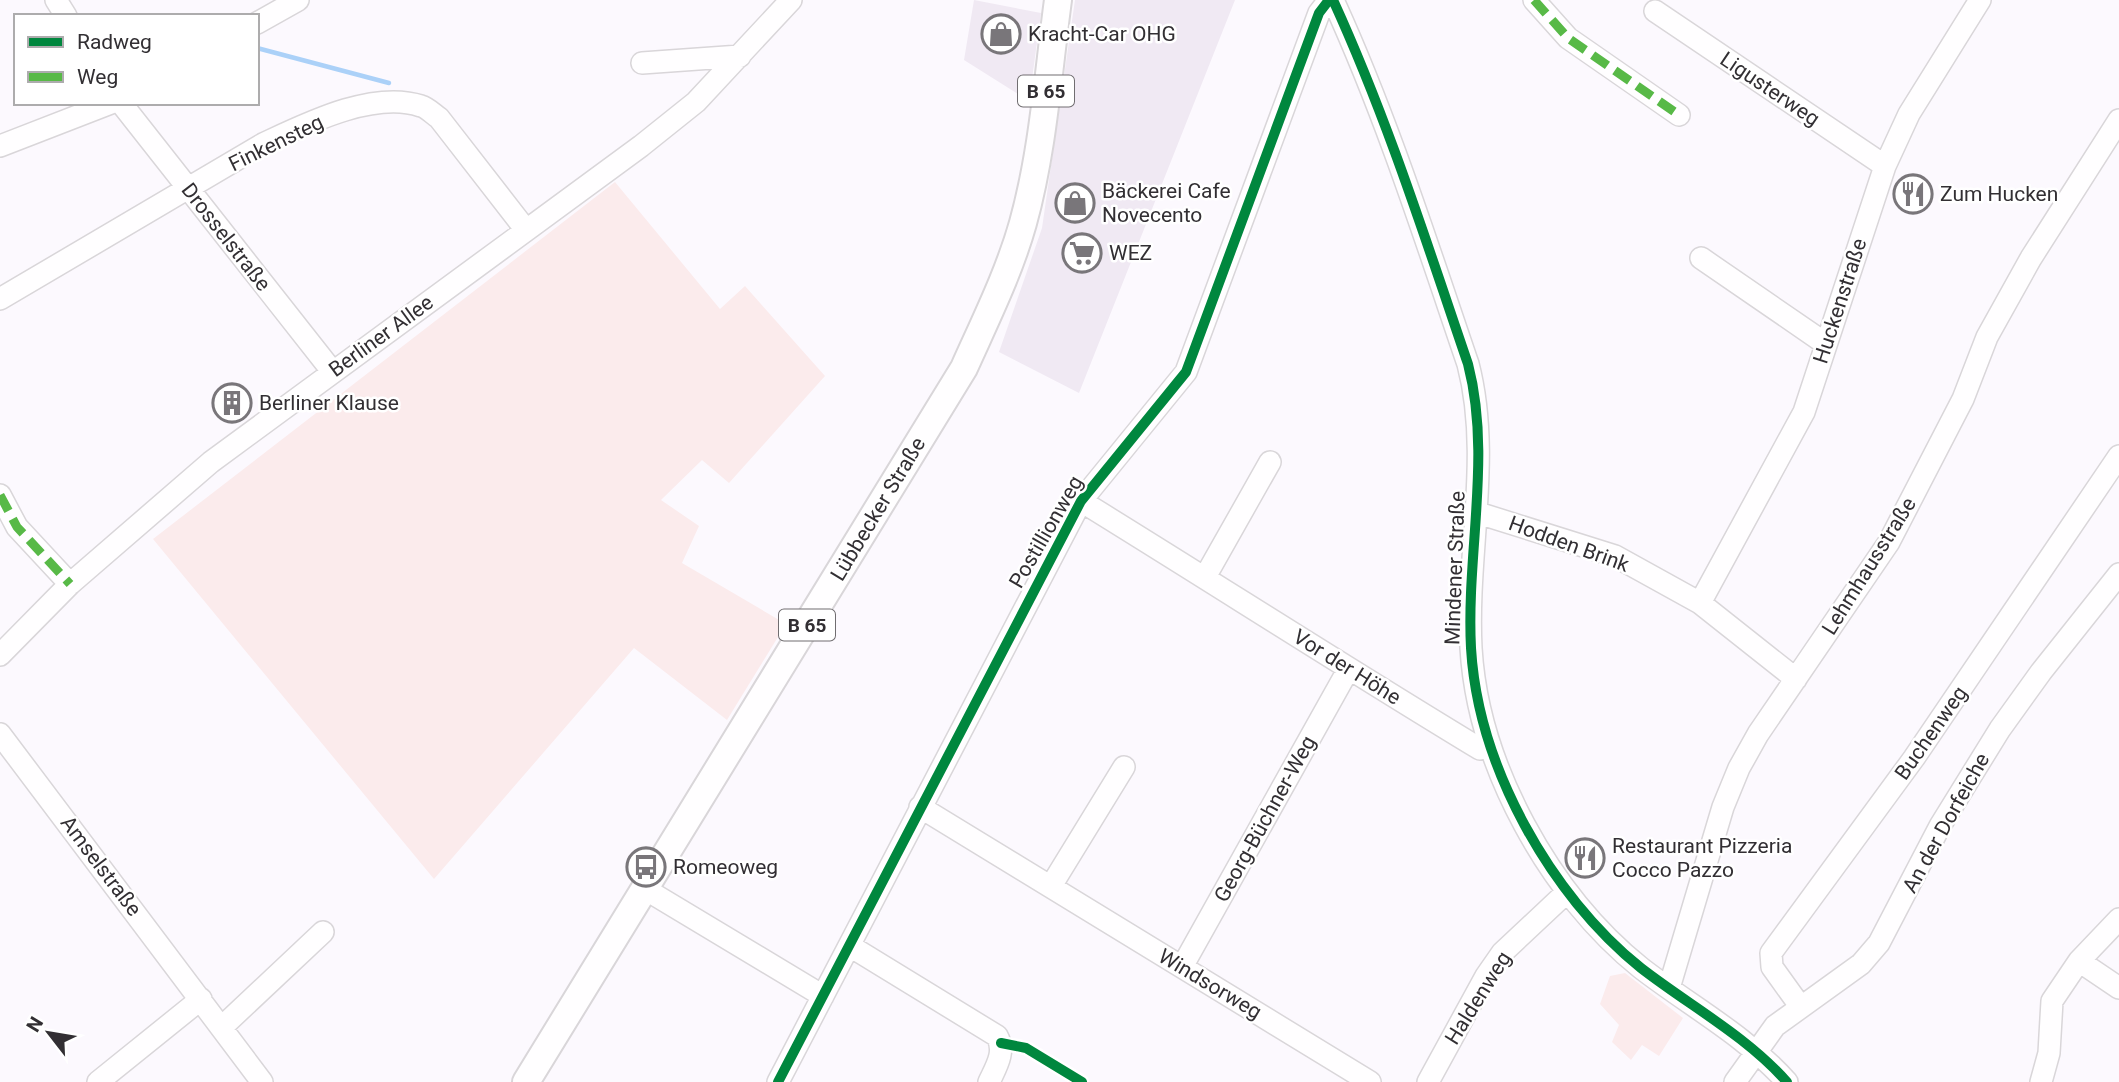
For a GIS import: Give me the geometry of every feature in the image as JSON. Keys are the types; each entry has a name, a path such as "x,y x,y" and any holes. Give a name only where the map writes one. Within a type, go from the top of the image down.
{"main road":[{"name":"Lübbecker Straße","path":"526,1082 964,368 996,296 1023,224 1039,146 1058,0"}],"street":[{"path":"259,22 298,0"},
{"name":"Berliner Allee","path":"0,655 70,584 211,462 641,146 696,102 791,0"},
{"name":"Postillionweg","path":"778,1082 1081,501 1186,372 1319,13 1331,0"},
{"name":"Mindener Straße","path":"1331,0 1358,55 1393,146 1468,363 1476,394 1478,419 1470,589 1472,652 1490,746 1519,814 1567,892 1640,967 1734,1034 1787,1082"},
{"path":"1534,0 1568,38 1679,115"},
{"name":"Huckenstraße","path":"1700,603 1804,412 1885,166 1909,114 1980,0"},
{"name":"Ligusterweg","path":"1656,11 1885,166"},
{"path":"642,63 740,56"},
{"name":"Finkensteg","path":"0,299 263,144 304,125 356,108 391,101 424,107 439,118 526,230"},
{"path":"0,146 106,105"},
{"name":"Drosselstraße","path":"123,105 332,371"},
{"name":"Lehmhausstraße","path":"1669,988 1723,807 1739,768 1758,734 1889,542 1963,399 1987,337 2031,258 2119,120"},
{"path":"1701,258 1826,344"},
{"name":"Buchenweg","path":"1800,1006 1772,967 1771,953 1914,758 2119,456"},
{"path":"1205,577 1270,462"},
{"path":"0,495 17,527 70,584"},
{"name":"Vor der Höhe","path":"1081,501 1205,577 1348,670 1480,749 1490,746"},
{"name":"Hodden Brink","path":"1475,512 1615,556 1700,603 1796,679"},
{"name":"An der Dorfeiche","path":"1735,1082 1775,1026 1861,964 1879,943 1940,826 2000,729 2119,574"},
{"name":"Georg-Büchner-Weg","path":"1182,967 1348,670"},
{"name":"Amselstraße","path":"0,734 262,1082"},
{"path":"1051,886 1124,767"},
{"name":"Windsorweg","path":"920,807 1370,1082"},
{"path":"645,889 823,996"},
{"name":"Haldenweg","path":"1428,1082 1486,976 1502,953 1567,892"},
{"path":"2041,1082 2049,1053 2052,1001 2079,961 2119,919"},
{"path":"222,1027 323,932"},
{"path":"850,946 997,1036 1001,1043 1001,1053 989,1082"},
{"path":"2079,961 2119,988"},
{"path":"98,1082 201,999"}],"shaded area":[{"path":"974,0 1041,13 1029,101 964,60"},
{"path":"1075,0 1235,0 1079,393 999,352 1042,228"},
{"path":"615,182 720,309 745,286 825,376 729,483 702,460 661,500 699,526 682,563 786,624 727,720 634,648 434,879 153,539"},
{"path":"1625,973 1683,1018 1659,1056 1642,1045 1631,1060 1612,1042 1619,1025 1600,1004 1610,976"}],"waterway":[{"path":"259,49 389,83"}],"marked path":[{"path":"1534,0 1568,38 1679,115"},
{"path":"0,495 17,527 70,584"}],"cycle path":[{"path":"778,1082 1081,501 1186,372 1319,13 1329,0"},
{"path":"1333,0 1388,135 1468,364 1478,434 1477,505 1470,613 1471,648 1477,693 1488,738 1504,782 1524,825 1549,866 1577,904 1608,938 1641,968 1753,1050 1787,1082"},
{"path":"1001,1043 1026,1048 1082,1082"}],"place":[{"name":"Kracht-Car OHG","path":"1001,34"},
{"name":"Zum Hucken","path":"1913,194"},
{"name":"Bäckerei Cafe Novecento","path":"1075,203"},
{"name":"WEZ","path":"1082,253"},
{"name":"Berliner Klause","path":"232,403"},
{"name":"Restaurant Pizzeria Cocco Pazzo","path":"1585,858"},
{"name":"Romeoweg","path":"646,867"}]}
